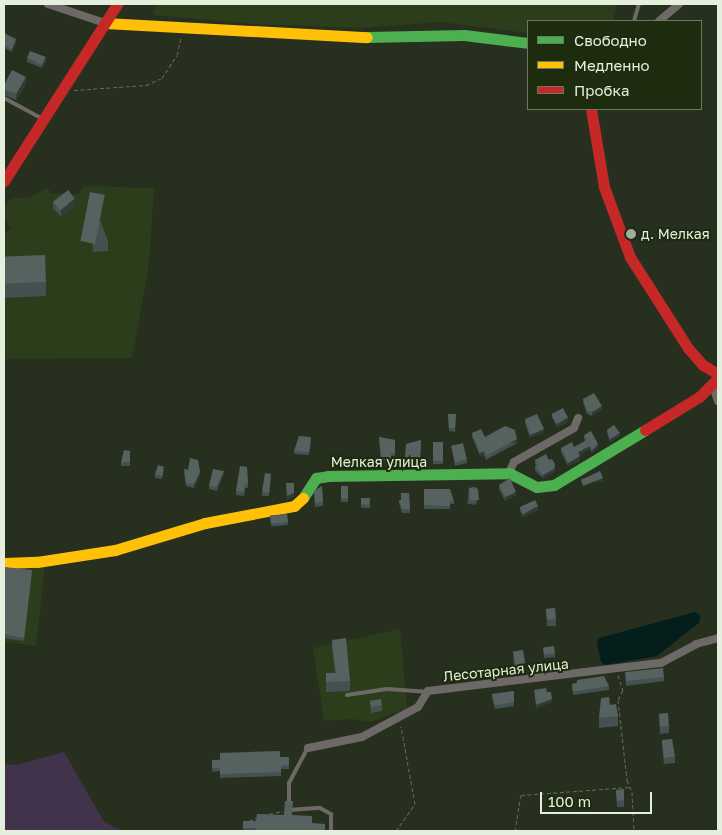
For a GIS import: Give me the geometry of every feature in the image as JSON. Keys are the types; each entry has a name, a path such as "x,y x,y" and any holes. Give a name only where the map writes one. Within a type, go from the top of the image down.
{"main road":[{"path":"4,181 117,4"},
{"path":"105,23 182,30 339,38 464,35 527,43"},
{"path":"591,110 604,187 630,257 688,348 703,365 718,374"},
{"name":"Мелкая улица","path":"4,563 37,562 115,550 205,523 294,506 301,501 316,478 509,473 537,487 554,485 700,397 716,382"}],"street":[{"path":"48,4 105,23"},
{"path":"660,20 678,4"},
{"path":"716,382 718,401"},
{"path":"509,473 514,462 574,428 578,418"},
{"name":"Лесотарная улица","path":"308,748 362,737 418,707 428,692 661,664 696,644 718,638"}],"lane":[{"path":"634,20 639,4"},
{"path":"4,98 43,119"},
{"path":"347,695 387,689 428,692"},
{"path":"308,748 289,782 289,810 320,808 330,814 331,831"}],"path":[{"path":"60,91 146,85 162,78 177,55 182,30"},
{"path":"617,670 623,690 618,700 631,787 634,831"},
{"path":"396,831 415,804 400,731 403,715"},
{"path":"515,831 521,795 631,787"},
{"path":"246,822 265,814 289,810"}],"shaded area":[{"path":"156,4 617,4 613,20 527,20 527,33 440,22 360,28 254,24 153,15"},
{"path":"84,186 154,188 149,265 132,358 4,359 4,233 11,229 4,216 4,209 11,198 28,198 48,188 51,194 79,194"},
{"path":"4,565 45,567 36,646 4,642"},
{"path":"400,629 407,708 371,722 353,719 324,721 313,648"},
{"path":"64,752 104,822 123,831 4,831 4,764 17,765"}],"water":[{"path":"695,612 700,615 700,622 657,656 605,665 601,662 597,643 599,638"}],"building":[{"path":"4,33 16,39 12,49 4,45"},
{"path":"30,51 46,57 42,65 27,58"},
{"path":"12,70 26,77 16,94 4,89 4,85"},
{"path":"68,190 75,199 60,210 53,202"},
{"path":"90,192 105,195 95,244 80,241"},
{"path":"45,255 46,282 5,283 4,256"},
{"path":"594,393 602,406 592,412 587,411 583,399"},
{"path":"563,408 568,418 556,424 551,414"},
{"path":"448,414 456,414 455,428 449,428"},
{"path":"537,414 544,429 530,435 525,419"},
{"path":"614,425 620,433 610,439 607,430"},
{"path":"505,426 515,430 517,439 486,456 484,451 480,453 472,433 481,429 485,437"},
{"path":"591,431 598,444 592,450 590,446 578,452 580,456 568,463 561,448 572,442 574,447 587,440 584,435"},
{"path":"299,436 311,437 309,452 294,451"},
{"path":"379,437 395,440 395,453 391,453 391,458 381,458"},
{"path":"421,440 420,460 405,460 406,444"},
{"path":"433,442 443,442 443,461 433,461"},
{"path":"463,443 467,460 455,462 451,446"},
{"path":"124,450 130,451 130,462 121,463"},
{"path":"546,454 549,460 552,459 555,464 554,469 543,475 535,467 538,466 535,460"},
{"path":"190,458 198,460 200,472 194,484 186,483 184,469 188,470"},
{"path":"158,465 164,467 162,476 155,474"},
{"path":"240,466 247,467 248,485 245,484 244,492 236,491"},
{"path":"213,469 224,471 217,487 209,486"},
{"path":"600,471 603,478 583,486 581,480"},
{"path":"265,473 271,474 269,493 262,492"},
{"path":"510,478 516,492 505,497 499,485"},
{"path":"286,483 294,483 294,493 287,496"},
{"path":"322,486 323,502 315,503 314,491"},
{"path":"341,486 348,486 348,499 341,499"},
{"path":"474,487 478,489 479,500 470,501 469,488"},
{"path":"424,489 450,489 454,501 450,501 450,506 424,505"},
{"path":"401,493 409,493 410,509 402,509 399,500 401,500"},
{"path":"361,498 370,498 369,505 361,504"},
{"path":"535,500 538,506 523,514 520,507"},
{"path":"287,514 288,522 271,524 270,516"},
{"path":"4,567 32,570 24,638 4,634"},
{"path":"555,608 556,619 547,620 546,609"},
{"path":"346,638 350,681 326,682 326,673 336,673 332,640"},
{"path":"554,646 555,653 544,654 543,648"},
{"path":"523,650 525,663 515,664 513,652"},
{"path":"663,668 664,677 626,681 625,672"},
{"path":"604,676 609,686 573,692 572,684 577,683 577,680"},
{"path":"546,688 547,692 551,692 552,699 536,705 534,690"},
{"path":"514,691 514,702 495,705 492,694"},
{"path":"609,697 610,705 616,704 618,716 599,718 601,698"},
{"path":"381,699 382,705 371,707 370,701"},
{"path":"668,713 669,726 660,727 659,714"},
{"path":"672,739 675,756 664,758 662,740"},
{"path":"280,751 280,757 289,757 289,765 281,766 281,772 220,774 220,768 212,768 212,760 220,760 220,753"},
{"path":"624,789 624,800 617,801 616,790"},
{"path":"285,801 293,801 292,815 312,816 312,823 325,824 325,831 256,831 256,828 243,828 243,821 256,821 257,814 284,815"}],"traffic: fast":[{"path":"367,37 464,35 527,43"},
{"path":"303,498 316,478 328,476 509,473 537,487 554,485 645,430"}],"traffic: slow":[{"path":"105,23 367,37"},
{"path":"4,563 37,562 115,550 205,523 294,506 303,498"}],"traffic: jam":[{"path":"4,181 117,4"},
{"path":"591,110 604,187 630,257 688,348 703,365 718,374"},
{"path":"645,430 699,397 718,378"}],"place":[{"name":"д. Мелкая","path":"631,234"}]}
